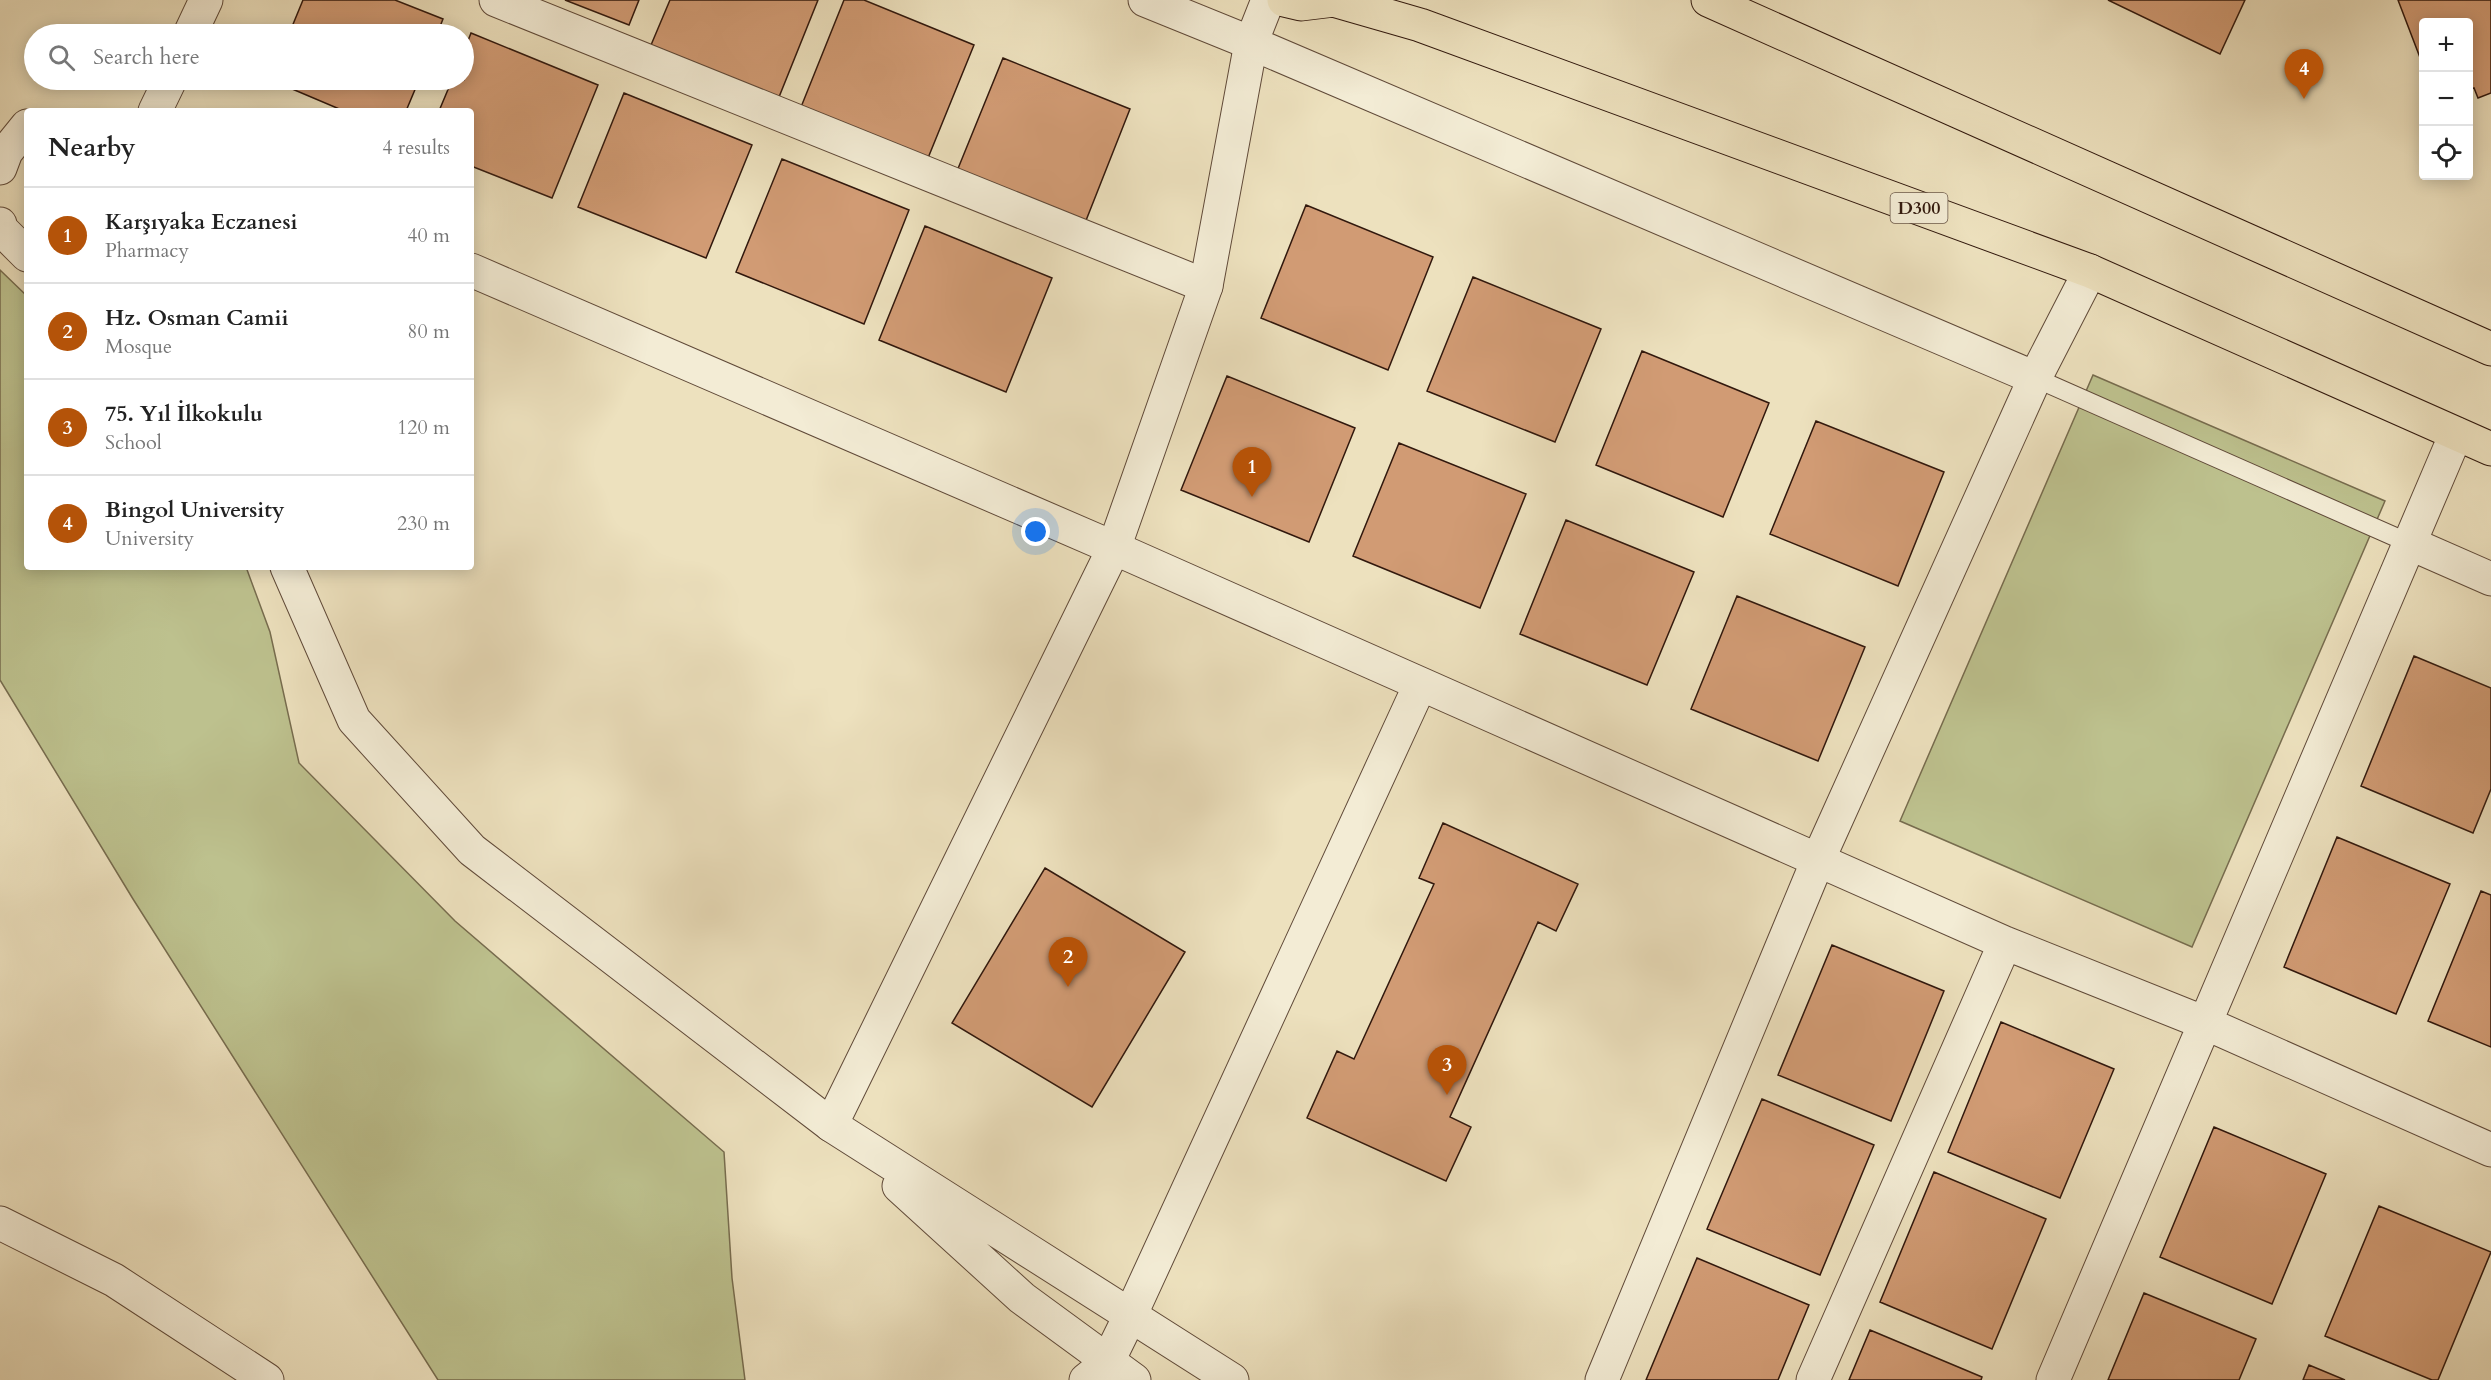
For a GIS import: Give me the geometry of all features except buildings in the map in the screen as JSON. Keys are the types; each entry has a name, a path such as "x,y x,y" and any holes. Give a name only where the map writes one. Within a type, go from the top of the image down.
{"highway":[{"path":"1284,0 1301,4 1334,0"},
{"name":"D300","path":"1334,0 1420,25 2090,271 2491,449"},
{"path":"1708,0 2491,349"}],"street":[{"path":"195,24 206,0"},
{"path":"496,0 1206,286"},
{"path":"1145,0 1251,43 2035,378"},
{"path":"831,1125 1114,548 1206,286 1251,43 1268,0"},
{"path":"156,108 165,90"},
{"path":"0,168 6,152 24,130"},
{"path":"0,225 0,228 24,252"},
{"path":"474,271 1114,548 2005,943 2205,1023 2491,1150"},
{"path":"1602,1380 1818,860 2035,378 2090,271"},
{"path":"2052,1380 2456,434"},
{"path":"2409,543 2491,579"},
{"path":"288,570 354,720 472,850 831,1125 1109,1374 1130,1316 1420,685"},
{"path":"1813,1380 2005,943"},
{"path":"831,1125 1232,1380"},
{"path":"0,1223 114,1280 267,1380"}],"lane":[{"path":"2035,378 2409,543"}],"green space":[{"path":"0,270 24,293 24,570 247,570 270,632 299,763 455,921 724,1152 732,1278 745,1380 438,1380 133,899 0,680"},
{"path":"2093,375 2385,501 2192,947 1900,821"}],"place":[{"name":"Bingol University","path":"2304,99"},
{"name":"Karşıyaka Eczanesi","path":"1252,497"},
{"name":"Hz. Osman Camii","path":"1068,987"},
{"name":"75. Yıl İlkokulu","path":"1447,1095"}]}
